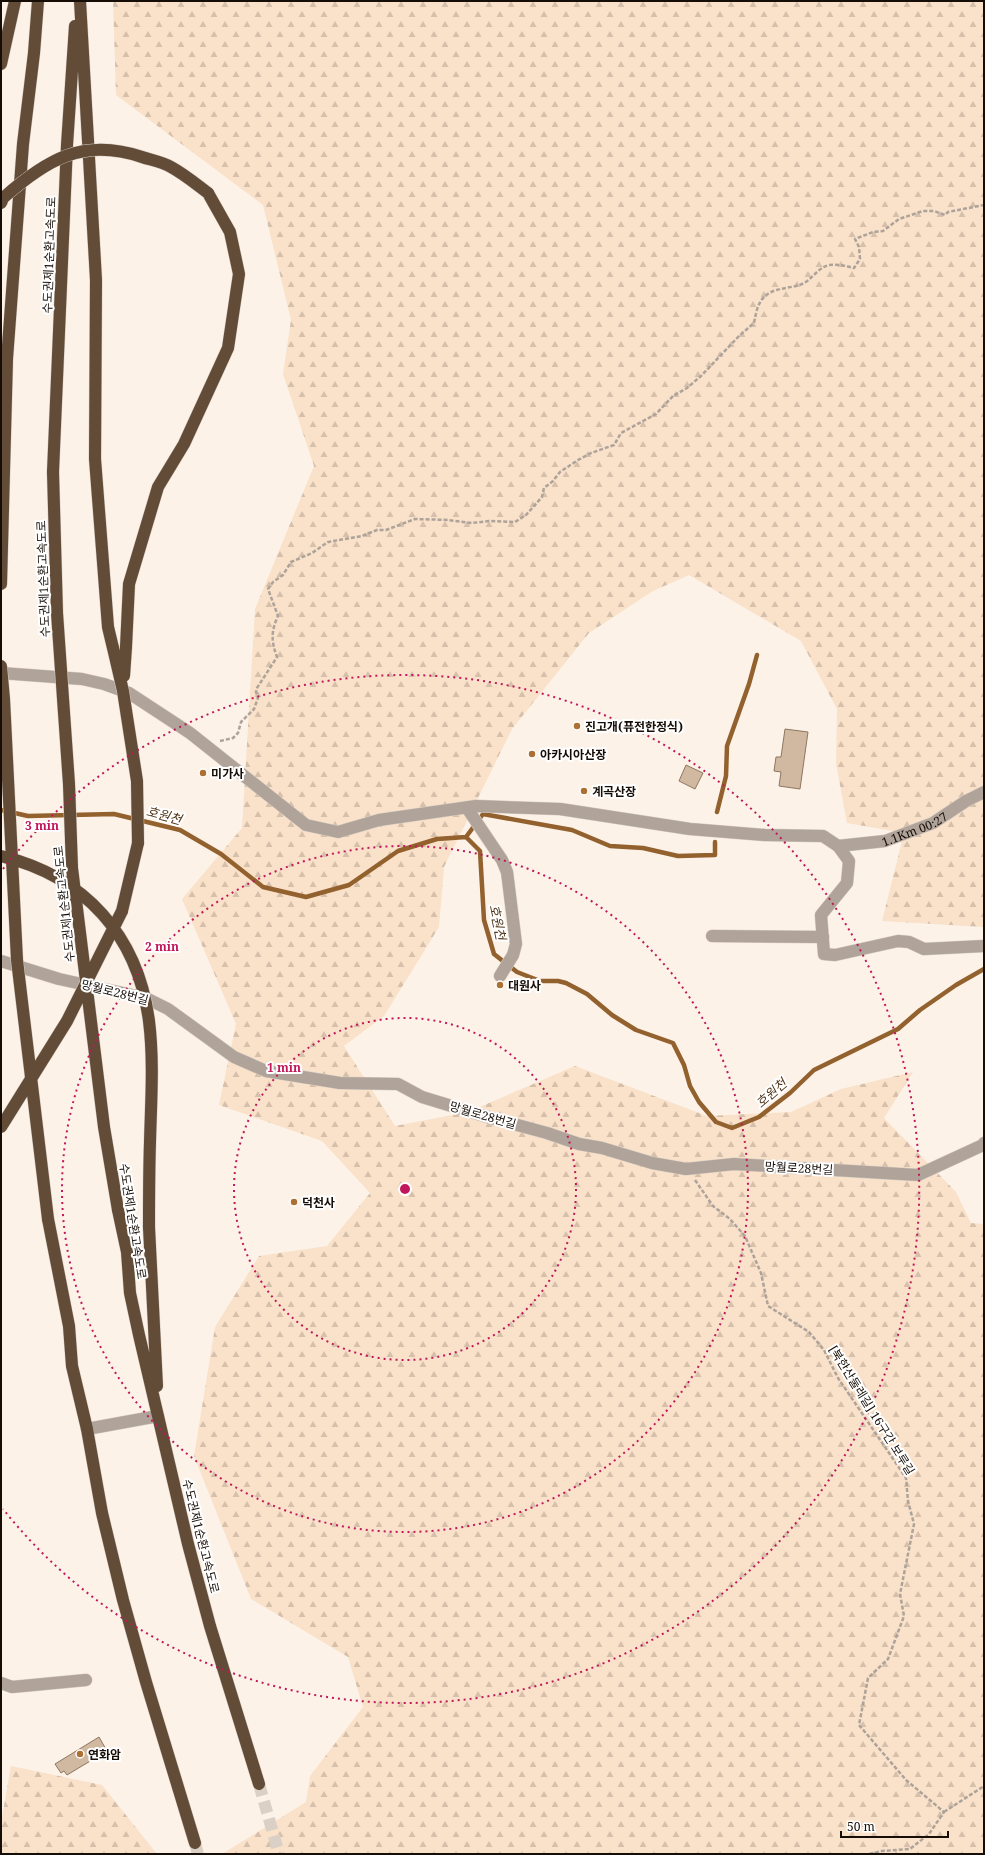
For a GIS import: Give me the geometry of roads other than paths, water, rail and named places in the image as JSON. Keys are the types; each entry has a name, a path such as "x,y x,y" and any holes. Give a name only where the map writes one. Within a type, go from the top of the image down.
{"highway":[{"path":"1,64 15,1"},
{"path":"1,584 7,359 22,144 34,53 38,1"},
{"name":"수도권제1순환고속도로","path":"77,1 67,144 53,472 57,613 69,784 72,868 103,1119 118,1210 127,1252 130,1293 188,1544 210,1626 259,1784"},
{"path":"80,1 96,280 95,460 108,627 119,647"},
{"path":"1,203 3,198 28,176 59,158 92,149 126,152 170,166 208,193 230,232 239,274 228,348 184,444 158,487 129,584 119,647 123,691 137,781 138,843 122,911 67,1021 1,1127"},
{"path":"1,666 17,960 48,1219 69,1326 72,1366 87,1429 102,1513 123,1600 146,1682 195,1843"},
{"path":"1,856 26,863 50,874 85,897 100,911 116,930 135,968 145,1001 151,1055 149,1227 158,1416"}],"street":[{"path":"1,673 82,679 104,684 129,693 190,733 306,825 338,832 379,820 476,806 560,809 690,829 765,835 823,836 838,846 849,862 847,883 821,915 824,954 835,955 898,941 909,942 924,949 984,946"},
{"name":"1.1Km 00:27","path":"838,846 885,841 933,823 966,801 984,792"},
{"path":"467,808 502,860 507,872 516,944 513,955 500,976"},
{"path":"712,936 823,937"},
{"name":"망월로28번길","path":"1,961 59,979 146,998 168,1010 234,1057 266,1071 340,1083 398,1084 422,1097 547,1133 579,1144 602,1148 652,1163 686,1169 734,1164 918,1175 983,1144"},
{"path":"87,1429 158,1416"},
{"path":"1,1683 12,1687 86,1680"}],"waterway":[{"path":"717,812 726,776 727,746 749,684 757,655"},
{"name":"호원천","path":"1,810 28,816 114,814 180,830 221,854 263,887 306,897 349,885 398,851 437,839 466,837 480,851 484,920 494,954 517,972 540,981 558,981 566,983 587,994 612,1015 636,1030 673,1043 684,1065 690,1086 699,1102 716,1122 732,1128 759,1117 790,1093 814,1070 898,1029 920,1010 956,985 984,969"},
{"path":"466,837 483,814 572,830 610,846 643,848 678,856 715,855 715,842"}],"tunnel":[{"path":"259,1784 279,1854"},
{"path":"195,1843 198,1854"}],"place":[{"name":"진고개(퓨전한정식)","path":"577,726"},
{"name":"아카시아산장","path":"532,754"},
{"name":"미가사","path":"203,773"},
{"name":"계곡산장","path":"584,791"},
{"name":"대원사","path":"500,985"},
{"name":"덕천사","path":"294,1202"},
{"name":"연화암","path":"80,1754"}]}
